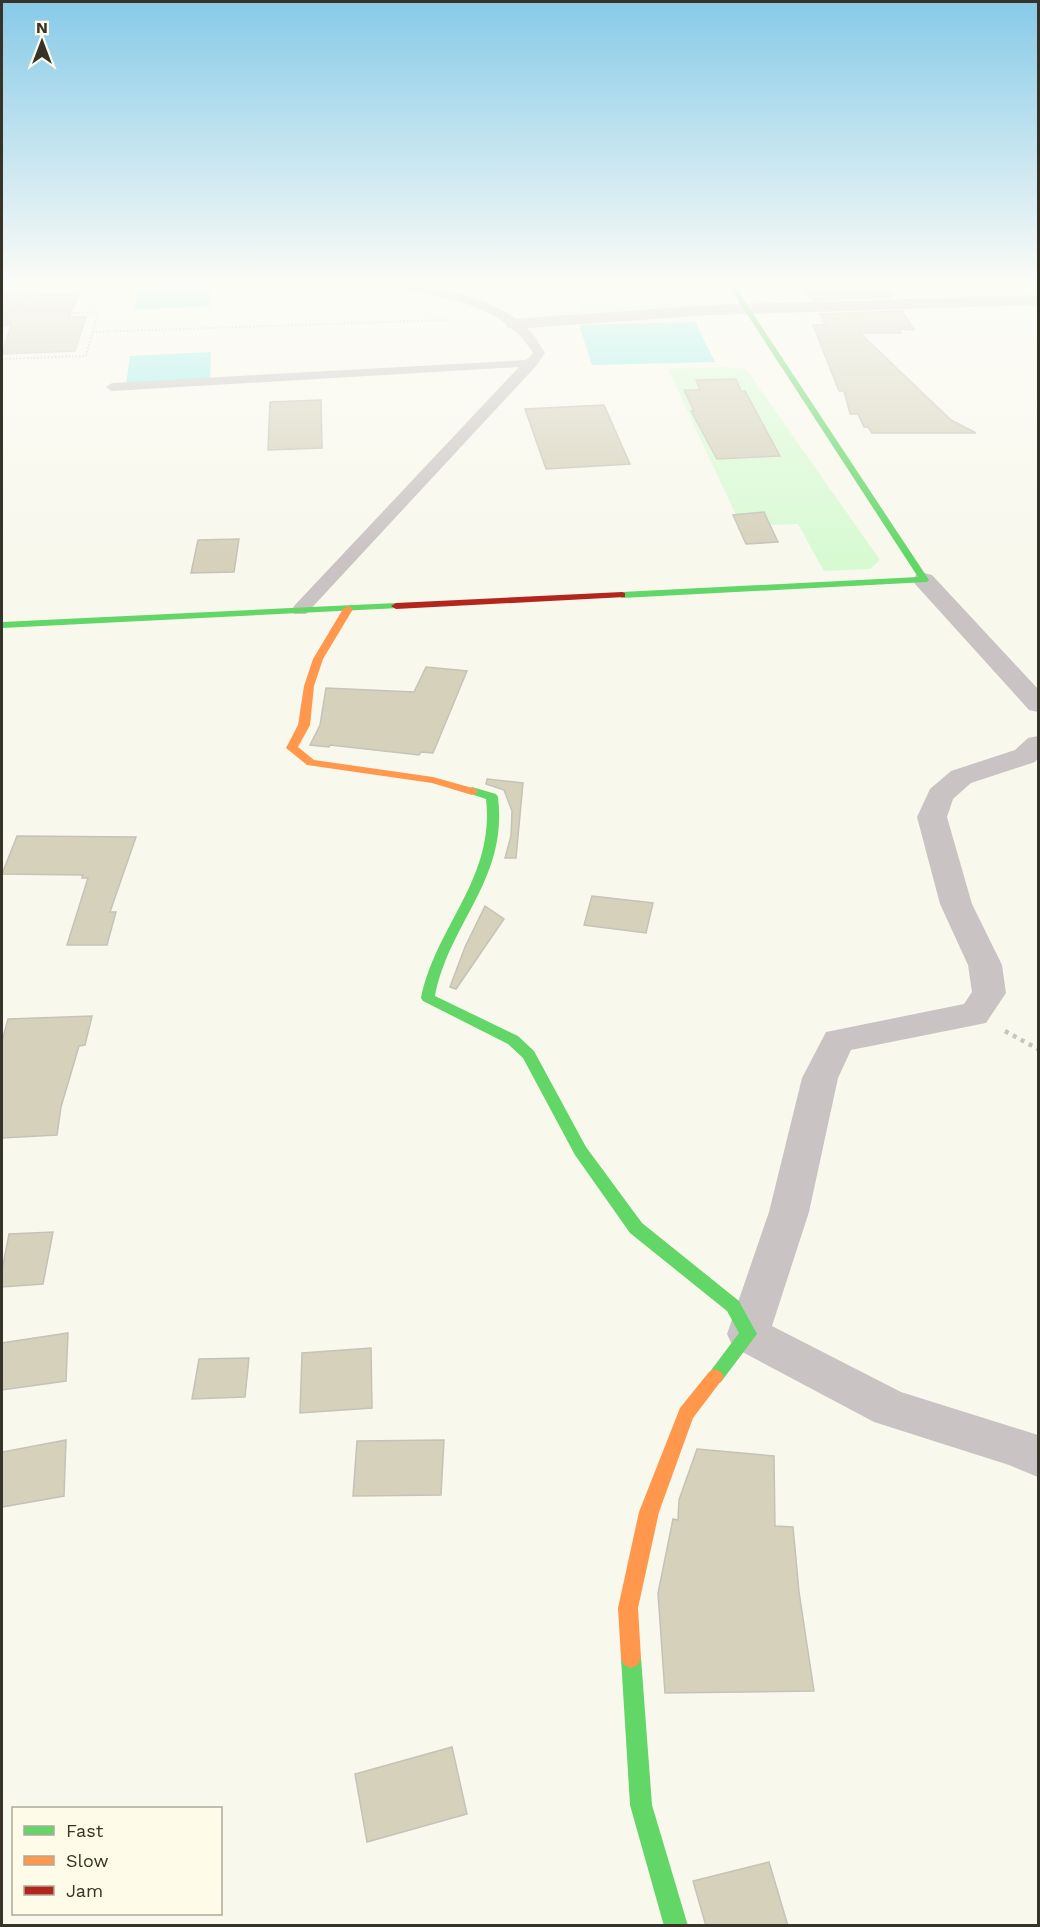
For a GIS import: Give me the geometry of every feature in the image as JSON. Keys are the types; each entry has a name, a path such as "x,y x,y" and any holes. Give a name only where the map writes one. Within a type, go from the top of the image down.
{"street":[{"path":"790,375 924,580 1038,704"},
{"path":"2,625 924,580"},
{"path":"348,609 318,659 309,686 304,725 292,748 310,763 433,780 492,798 495,810 489,860 432,975 428,998 513,1040 529,1055 580,1151 636,1228 733,1306 748,1334 890,1408 1020,1448 1038,1457"},
{"path":"676,1926 641,1805 628,1608 649,1512 686,1414 748,1334 789,1212 820,1078 837,1041 955,1016 974,1015 989,993 985,965 956,904 932,817 940,795 961,777 1025,756 1038,744"}],"lane":[{"path":"112,387 323,375"},
{"path":"300,610 521,375"}],"green space":[{"path":"671,375 750,375 880,560 870,569 824,571 798,524 741,526"}],"water":[{"path":"127,375 210,375 210,380 126,384"}],"building":[{"path":"833,375 904,375 951,420 976,433 872,433 868,427 864,427 858,414 850,414 844,391 839,391"},
{"path":"736,379 741,391 745,391 780,456 717,459 691,411 694,411 684,390 700,390 696,380"},
{"path":"321,400 322,448 268,450 270,402"},
{"path":"604,405 630,464 546,469 525,409"},
{"path":"764,512 778,542 746,544 733,515"},
{"path":"239,539 234,572 191,573 198,540"},
{"path":"426,667 467,671 433,753 421,752 419,755 330,745 329,747 310,745 320,725 326,688 414,692"},
{"path":"487,779 523,783 516,858 505,858 511,836 512,811 504,790 486,784"},
{"path":"17,836 136,837 110,912 116,912 107,945 67,945 88,878 82,878 83,875 2,874"},
{"path":"592,896 653,903 646,933 584,925"},
{"path":"485,906 504,919 456,989 450,987 465,947"},
{"path":"92,1016 85,1045 79,1046 61,1107 57,1135 2,1138 2,1041 8,1019"},
{"path":"53,1232 43,1284 2,1287 2,1270 9,1234"},
{"path":"68,1333 66,1381 2,1390 2,1343"},
{"path":"371,1348 372,1408 300,1413 302,1353"},
{"path":"249,1358 245,1397 192,1399 199,1359"},
{"path":"66,1440 64,1496 2,1507 2,1452"},
{"path":"444,1440 441,1495 353,1496 357,1441"},
{"path":"697,1449 774,1456 775,1526 793,1527 799,1592 814,1691 665,1693 658,1593 673,1519 678,1520 679,1500"},
{"path":"452,1747 467,1814 367,1842 355,1774"},
{"path":"769,1862 788,1926 706,1926 693,1881"}],"traffic: fast":[{"path":"622,595 924,580 790,375"},
{"path":"2,625 396,606"},
{"path":"472,791 492,797 494,820 492,843 477,886 437,965 428,998 513,1040 529,1055 580,1151 636,1228 733,1306 748,1334 715,1377"},
{"path":"631,1658 641,1805 676,1926"}],"traffic: slow":[{"path":"348,609 318,659 309,686 304,725 292,748 311,763 433,780 472,791"},
{"path":"631,1658 628,1608 649,1512 686,1414 715,1377"}],"traffic: jam":[{"path":"396,606 622,595"}]}
